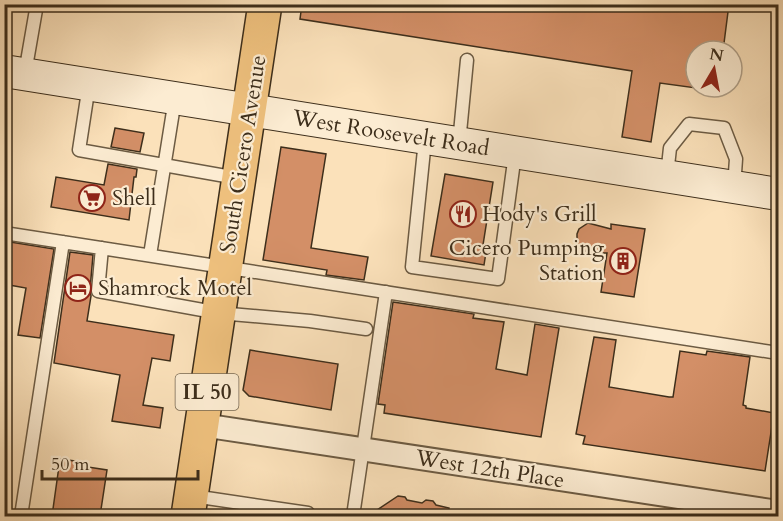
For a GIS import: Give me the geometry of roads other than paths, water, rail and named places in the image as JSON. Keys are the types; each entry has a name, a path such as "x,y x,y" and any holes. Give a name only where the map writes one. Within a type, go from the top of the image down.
{"main road":[{"name":"South Cicero Avenue","path":"190,506 265,4"},
{"name":"West Roosevelt Road","path":"15,72 778,194"}],"street":[{"name":"West 12th Place","path":"202,425 778,512"}],"lane":[{"path":"15,72 37,4"},
{"path":"458,144 467,60"},
{"path":"89,84 79,150 239,178"},
{"path":"150,255 175,98"},
{"path":"666,176 670,148 689,124 724,128 736,159 734,187"},
{"path":"426,139 412,267 498,279 515,152"},
{"path":"4,233 778,353"},
{"path":"21,516 63,242"},
{"path":"102,248 98,291 219,312 366,329"},
{"path":"353,516 386,292"},
{"path":"190,506 308,513 307,516"}],"place":[{"name":"Shell","path":"92,198"},
{"name":"Hody's Grill","path":"463,214"},
{"name":"Cicero Pumping Station","path":"623,261"},
{"name":"Shamrock Motel","path":"78,288"}]}
